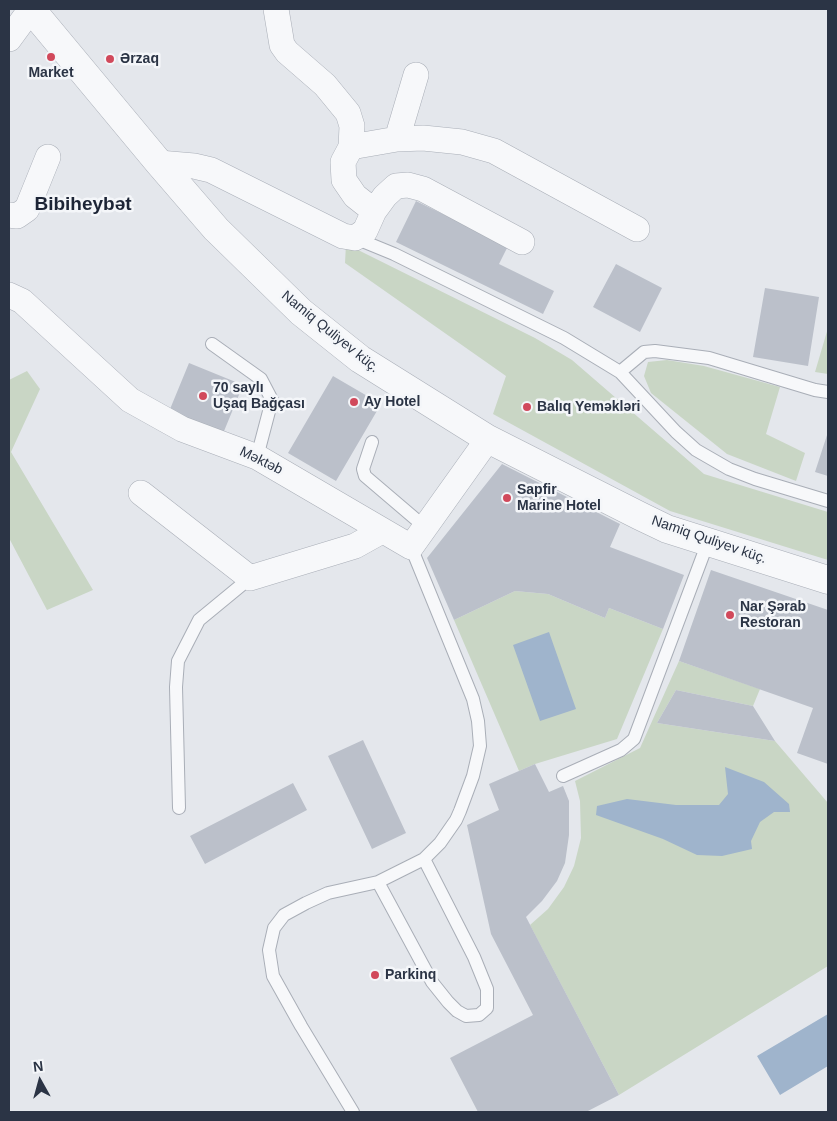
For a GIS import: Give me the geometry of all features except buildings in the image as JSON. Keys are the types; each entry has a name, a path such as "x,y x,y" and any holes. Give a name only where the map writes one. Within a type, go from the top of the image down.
{"street":[{"path":"9,39 31,9"},
{"name":"Namiq Quliyev küç.","path":"31,9 159,163 241,256 301,312 360,359 488,439 667,529 828,580"},
{"path":"276,9 282,45 287,52 326,85 348,113 352,126 351,147 343,162 344,180 355,196 374,211"},
{"path":"397,139 416,75"},
{"path":"351,147 397,139 423,138 462,142 494,152 637,229"},
{"path":"9,215 17,216 27,209 48,157"},
{"path":"159,163 194,166 210,170 343,236 355,238 365,231 374,211 385,196 396,186 408,185 423,190 522,242"},
{"name":"Məktəb","path":"9,295 22,301 130,400 182,429 257,457 411,547"},
{"path":"411,547 488,439"},
{"path":"141,493 250,578 355,546 382,531"}],"lane":[{"path":"355,238 394,254 564,338 620,372 676,432 696,450 729,469 755,479 828,501"},
{"path":"212,344 261,379 272,400 257,457"},
{"path":"620,372 644,352 655,351 709,358 815,390 828,392"},
{"path":"372,442 363,469 366,476 426,528"},
{"path":"563,776 621,750 634,739 708,542"},
{"path":"353,1112 273,976 269,950 274,928 284,915 328,893 378,882 424,859 440,843 456,820 473,776 480,746 478,721 473,699 411,547"},
{"path":"179,808 176,687 178,661 199,620 250,578"},
{"path":"378,882 432,982 448,1002 466,1016 479,1016 487,1008 487,989 474,957 424,859"}],"green space":[{"path":"346,244 535,338 572,360 704,474 828,512 828,560 670,511 493,414 506,376 345,263"},
{"path":"828,328 828,374 815,372"},
{"path":"667,360 704,366 780,387 766,434 805,453 796,481 727,454 651,393 644,376 648,362"},
{"path":"27,371 40,389 11,452 93,590 47,610 9,538 9,380"},
{"path":"515,591 548,594 605,618 609,608 663,629 617,739 535,764 519,771 454,620"},
{"path":"679,661 760,689 753,706 676,690 657,723 775,741 828,803 828,966 619,1095 530,925 548,909 564,887 574,866 581,838 580,801 575,781 640,748"}],"water":[{"path":"549,632 576,709 540,721 513,645"},
{"path":"725,767 764,782 789,804 790,812 774,812 760,822 751,841 752,849 722,856 697,855 663,839 596,815 597,806 627,799 676,805 719,805 728,794"},
{"path":"828,1014 828,1066 780,1095 757,1056"}],"place":[{"name":"Market","path":"51,57"},
{"name":"Ərzaq","path":"110,59"},
{"name":"70 saylı Uşaq Bağçası","path":"203,396"},
{"name":"Ay Hotel","path":"354,402"},
{"name":"Balıq Yeməkləri","path":"527,407"},
{"name":"Sapfir Marine Hotel","path":"507,498"},
{"name":"Nar Şərab Restoran","path":"730,615"},
{"name":"Parkinq","path":"375,975"}],"district":[{"name":"Bibiheybət","path":"83,205"}]}
